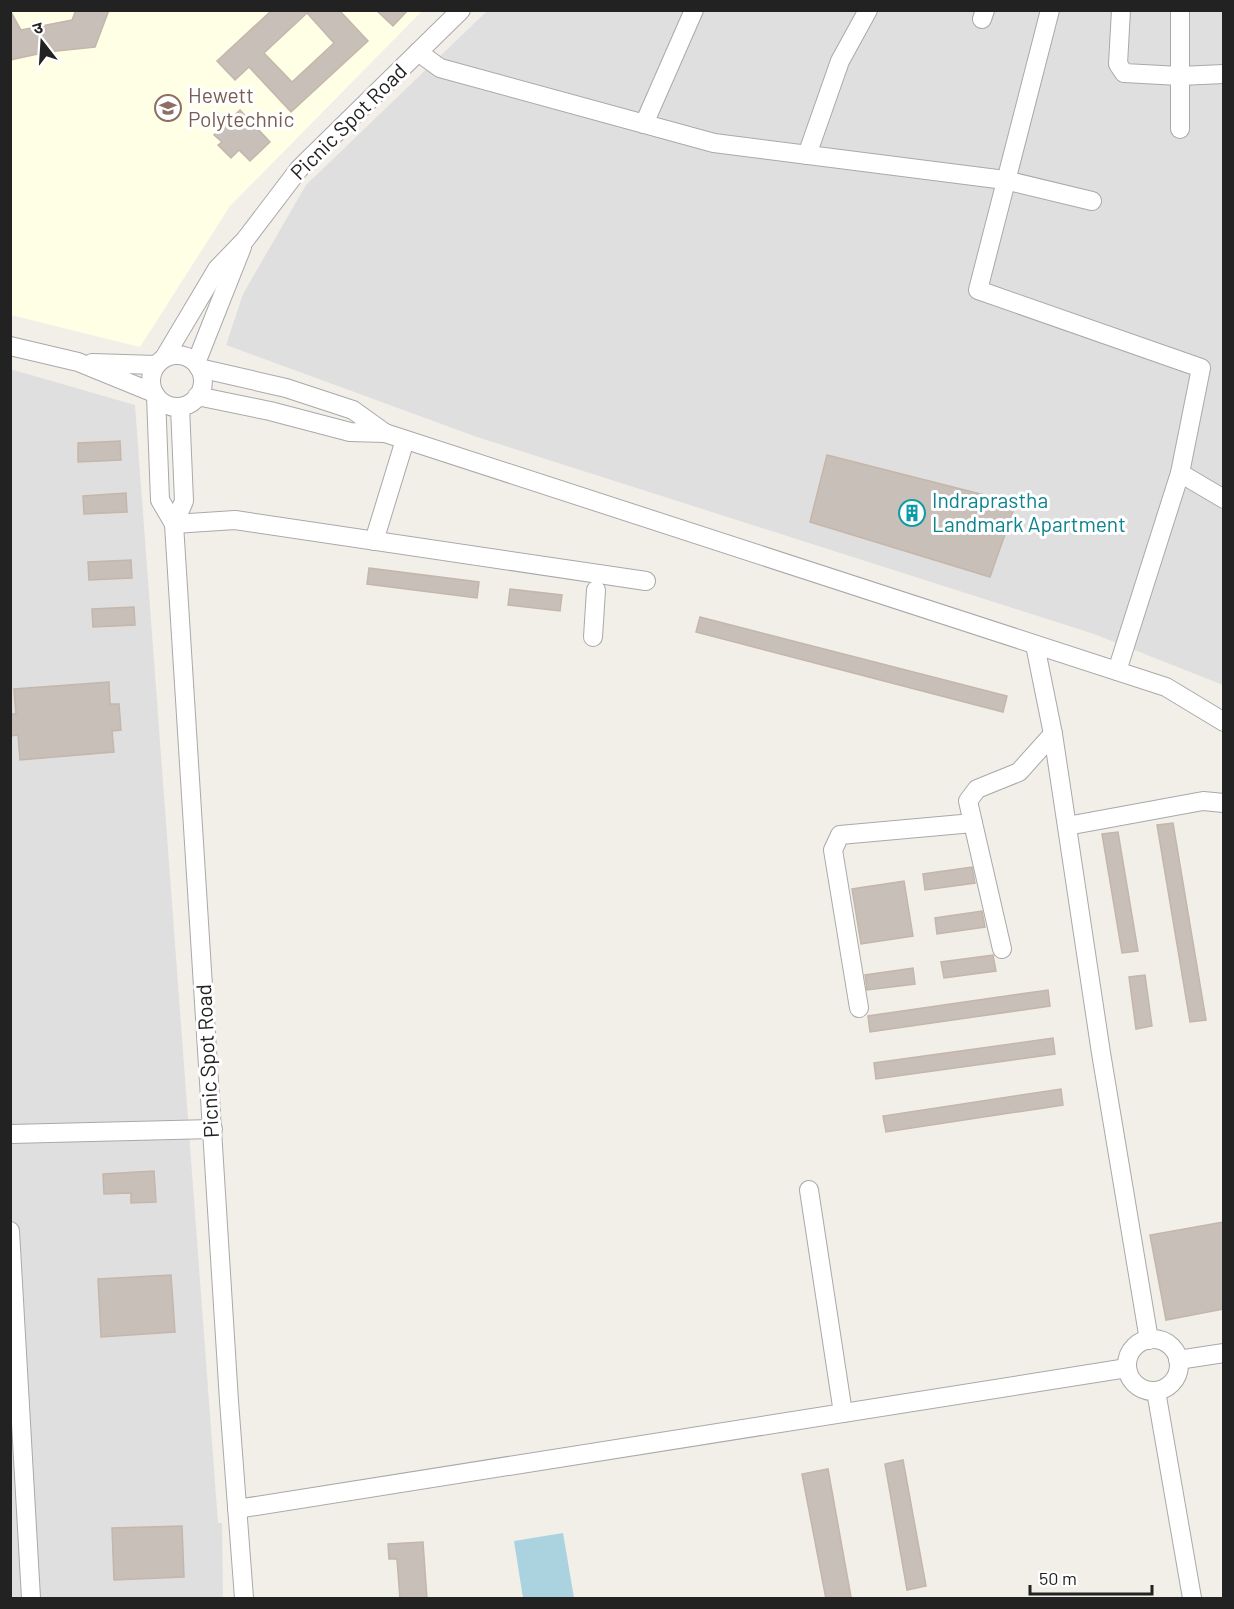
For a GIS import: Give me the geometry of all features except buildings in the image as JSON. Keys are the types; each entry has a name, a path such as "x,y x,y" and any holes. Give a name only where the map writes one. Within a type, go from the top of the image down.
{"street":[{"name":"Picnic Spot Road","path":"160,361 217,269 245,240 299,169 461,10"},
{"path":"644,124 694,10"},
{"path":"807,155 840,61 868,10"},
{"path":"1050,10 978,290 1201,368 1180,473 1118,671"},
{"path":"1121,10 1118,64 1124,73 1180,76 1224,74"},
{"path":"1180,10 1180,129"},
{"path":"418,52 440,68 714,143 1005,180 1092,201"},
{"name":"Picnic Spot Road","path":"197,366 245,240"},
{"path":"10,346 78,363 155,395 166,405 180,406 197,396 270,411 350,432 385,433"},
{"path":"78,363 160,361 178,355 197,366 286,388 353,410 385,433 405,440 1166,687 1224,722"},
{"path":"155,395 150,379 160,361"},
{"path":"197,366 202,379 197,396"},
{"name":"Picnic Spot Road","path":"155,395 160,500 174,524 244,1599"},
{"name":"Picnic Spot Road","path":"174,524 184,501 180,406"},
{"path":"374,541 405,440"},
{"path":"1180,473 1224,499"},
{"path":"174,524 235,520 646,581"},
{"path":"593,637 596,590"},
{"path":"1035,645 1053,734 1149,1340"},
{"path":"1002,949 968,801 977,789 1019,772 1053,734"},
{"path":"1067,826 1203,801 1224,803"},
{"path":"859,1008 833,850 840,835 973,823"},
{"path":"10,1134 213,1129"},
{"path":"809,1190 843,1413"},
{"path":"10,1231 19,1484 31,1599"},
{"path":"1149,1340 1169,1345 1178,1360 1178,1372 1174,1381 1156,1391 1137,1386 1127,1368 1132,1349 1149,1340"},
{"path":"1178,1360 1224,1353"},
{"path":"237,1509 1127,1368"},
{"path":"1156,1391 1192,1599"}],"shaded area":[{"name":"Hewett Polytechnic","path":"10,11 422,11 230,206 140,347 11,315"},
{"path":"487,11 1223,11 1223,685 1094,634 477,437 226,345 243,294 306,185"},
{"path":"10,369 135,405 218,1523 222,1523 223,1598 11,1598"}],"water":[{"path":"563,1533 574,1598 523,1598 514,1541"}],"place":[{"name":"Hewett Polytechnic","path":"168,108"},
{"name":"Indraprastha Landmark Apartment","path":"912,513"}]}
